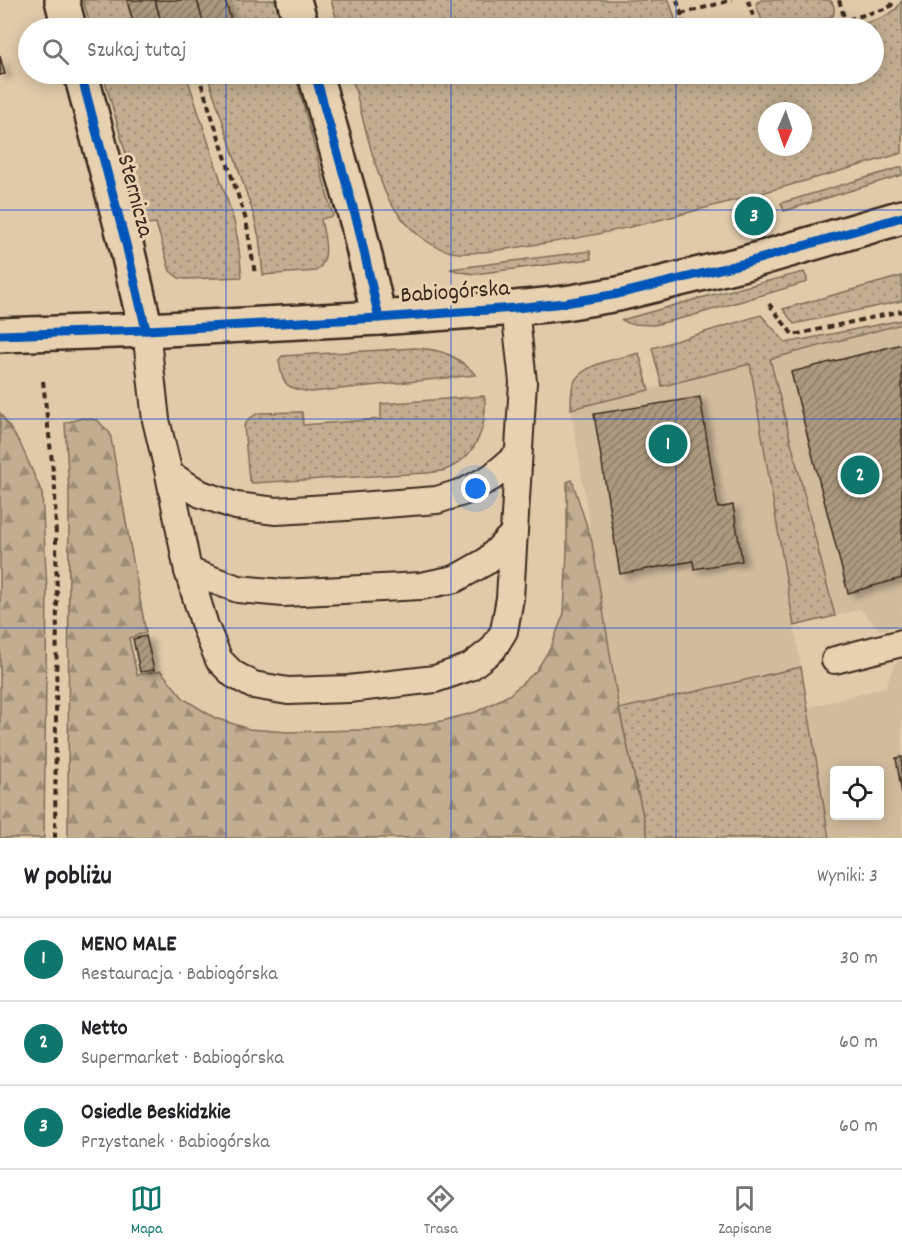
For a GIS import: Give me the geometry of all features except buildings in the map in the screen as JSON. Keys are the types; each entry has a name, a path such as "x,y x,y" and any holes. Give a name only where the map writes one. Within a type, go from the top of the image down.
{"street":[{"path":"62,0 66,18"},
{"path":"294,0 299,18"},
{"name":"Sternicza","path":"84,84 146,330"},
{"path":"318,84 358,225 378,318"},
{"name":"Babiogórska","path":"0,335 378,318 565,303 618,294 745,263 902,217"}],"lane":[{"path":"146,330 156,420 188,571 205,626 219,660 233,674 253,685 288,691 350,689 435,680 470,667 493,649 504,631 510,598 523,382 514,308"},
{"path":"169,474 201,494 236,506 276,511 437,500 466,491 492,477 518,455"},
{"path":"188,571 238,589 283,593 421,586 455,579 479,566 487,561 513,534"},
{"path":"835,660 902,643"}],"path":[{"path":"677,0 682,18"},
{"path":"681,14 732,0"},
{"path":"748,0 754,18"},
{"path":"839,0 844,18"},
{"path":"852,18 885,9 891,6 894,0"},
{"path":"201,84 246,220 255,274"},
{"path":"769,304 793,334 902,311"},
{"path":"43,381 55,489 57,599 55,838"}],"shaded area":[{"path":"902,324 902,625 880,630 860,609 835,616 770,359"},
{"path":"750,363 801,667 619,709 571,409"},
{"path":"902,661 902,838 829,838 807,708 885,687 896,662"}],"green space":[{"path":"83,0 127,0 132,18 88,18"},
{"path":"225,0 275,0 280,18 230,18"},
{"path":"331,0 669,0 675,18 336,18"},
{"path":"762,0 829,0 834,12 833,16 826,18 761,18 757,2"},
{"path":"902,0 902,153 646,223 562,241 490,251 459,253 439,248 422,238 400,216 388,198 380,178 354,84 884,84 884,18 881,18 898,7"},
{"path":"106,84 189,84 234,221 242,277 179,278 170,271 156,223 146,224"},
{"path":"210,84 298,84 333,216 321,219 325,254 321,266 316,271 263,275 259,237"},
{"path":"902,167 902,175 784,211 781,203"},
{"path":"590,251 591,259 475,274 450,269"},
{"path":"804,272 807,282 691,316 654,325 630,324 622,320 700,298"},
{"path":"902,276 902,301 794,324 783,309"},
{"path":"761,315 786,343 902,320 902,324 770,359 835,616 794,626 750,364 662,386 652,348"},
{"path":"415,348 433,350 456,358 476,375 311,392 296,389 287,384 282,375 279,360 282,356"},
{"path":"639,353 649,390 571,409 573,385 583,372 601,363"},
{"path":"484,396 484,420 474,446 462,460 445,470 252,483 249,479 244,426 258,413 302,412 303,425 381,419 381,404"},
{"path":"0,413 20,443 42,493 47,590 44,838 0,838"},
{"path":"82,418 97,420 110,433 146,633 129,638 137,675 161,671 184,699 215,718 249,729 288,732 390,729 442,721 476,712 509,695 536,671 551,647 564,613 567,482 572,480 592,542 619,709 648,838 68,838 69,490 65,423"},
{"path":"801,667 829,838 648,838 619,709"}],"cycle path":[{"path":"84,84 146,330"},
{"path":"318,84 358,225 379,318"},
{"path":"0,335 379,318 565,303 618,294 745,263 902,217"}],"place":[{"name":"Osiedle Beskidzkie","path":"754,216"},
{"name":"MENO MALE","path":"668,444"},
{"name":"Netto","path":"860,475"}]}
